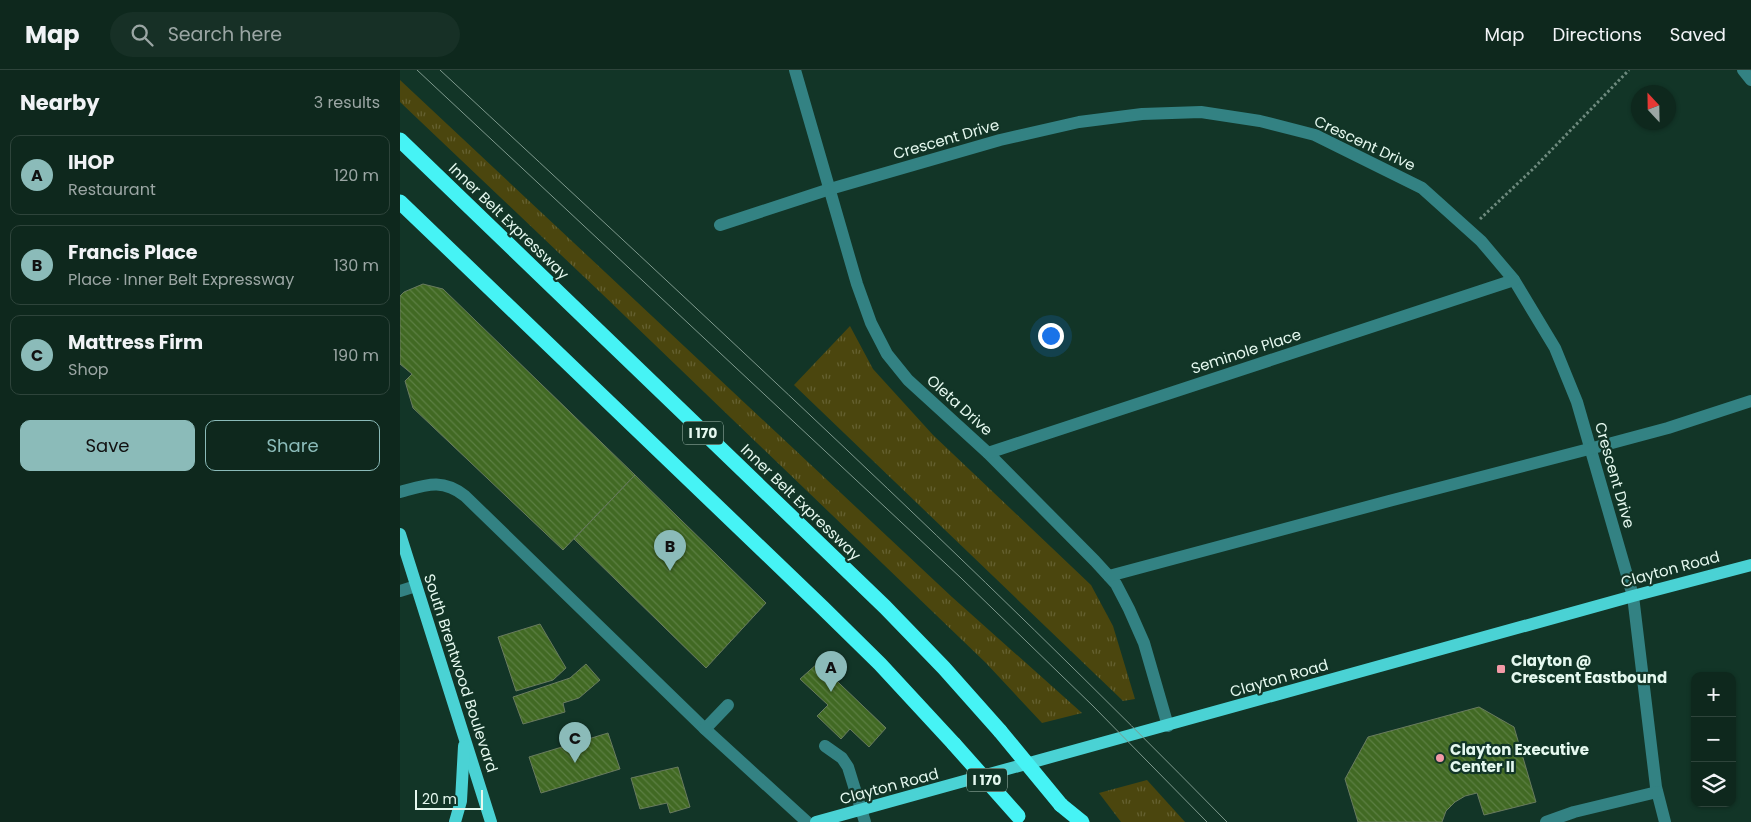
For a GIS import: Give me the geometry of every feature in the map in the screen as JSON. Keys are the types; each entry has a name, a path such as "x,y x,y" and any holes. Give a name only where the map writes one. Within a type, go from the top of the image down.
{"highway":[{"name":"Inner Belt Expressway","path":"400,140 885,607 944,668 1000,731 1074,822"},
{"name":"I 170","path":"400,202 880,664 1021,819"},
{"path":"1061,805 1082,822"}],"main road":[{"name":"South Brentwood Boulevard","path":"400,534 491,822"},
{"name":"Clayton Road","path":"816,822 863,816 1168,726 1633,596 1751,565"},
{"path":"455,822 461,802 464,736"}],"street":[{"name":"Oleta Drive","path":"795,70 857,284 872,323 887,354 908,380 988,453 1116,584 1144,643 1168,726"},
{"path":"1743,70 1751,80"},
{"name":"Crescent Drive","path":"720,225 830,189 1000,140 1079,122 1142,114 1201,112 1260,121 1315,135 1422,188 1481,241 1514,280 1555,348 1577,402 1633,596 1657,792 1666,822"},
{"name":"Seminole Place","path":"988,453 1514,280"},
{"path":"1109,576 1591,449 1668,428 1751,401"},
{"path":"400,492 433,484 444,484 455,488 465,496 705,728 807,822"},
{"path":"400,591 416,586"},
{"path":"705,728 728,705"},
{"path":"825,746 842,758 848,767 863,816"},
{"path":"1546,822 1574,812 1657,792"}],"path":[{"path":"1469,230 1533,169 1629,70"}],"green space":[{"path":"400,80 952,597 1082,713 1042,723 986,663 400,102"},
{"path":"850,326 873,369 933,435 1091,585 1113,626 1135,699 1123,701 794,385"},
{"path":"1147,780 1185,822 1121,822 1099,793"}],"building":[{"path":"423,284 443,289 635,475 563,550 413,408 405,381 412,374 400,364 400,296 404,292"},
{"path":"635,475 766,603 706,668 574,539"},
{"path":"540,624 566,668 553,680 516,691 498,637"},
{"path":"818,663 886,728 869,747 850,729 841,739 817,716 828,705 800,679"},
{"path":"586,664 600,680 579,698 563,703 565,712 523,724 513,697 570,678"},
{"name":"Clayton Executive Center II","path":"1479,707 1514,727 1536,802 1484,815 1477,793 1465,796 1455,802 1446,811 1442,822 1358,822 1345,779 1368,737"},
{"path":"608,733 620,769 541,793 529,757"},
{"path":"678,767 690,807 670,813 667,803 640,809 631,778"}],"tram line":[{"path":"417,70 961,578 1093,706 1207,822"},
{"path":"440,70 937,535 1227,822"}],"place":[{"name":"Francis Place","path":"670,571"},
{"name":"Clayton @ Crescent Eastbound","path":"1501,669"},
{"name":"IHOP","path":"831,692"},
{"name":"Clayton Executive Center II","path":"1440,758"},
{"name":"Mattress Firm","path":"575,763"}]}
